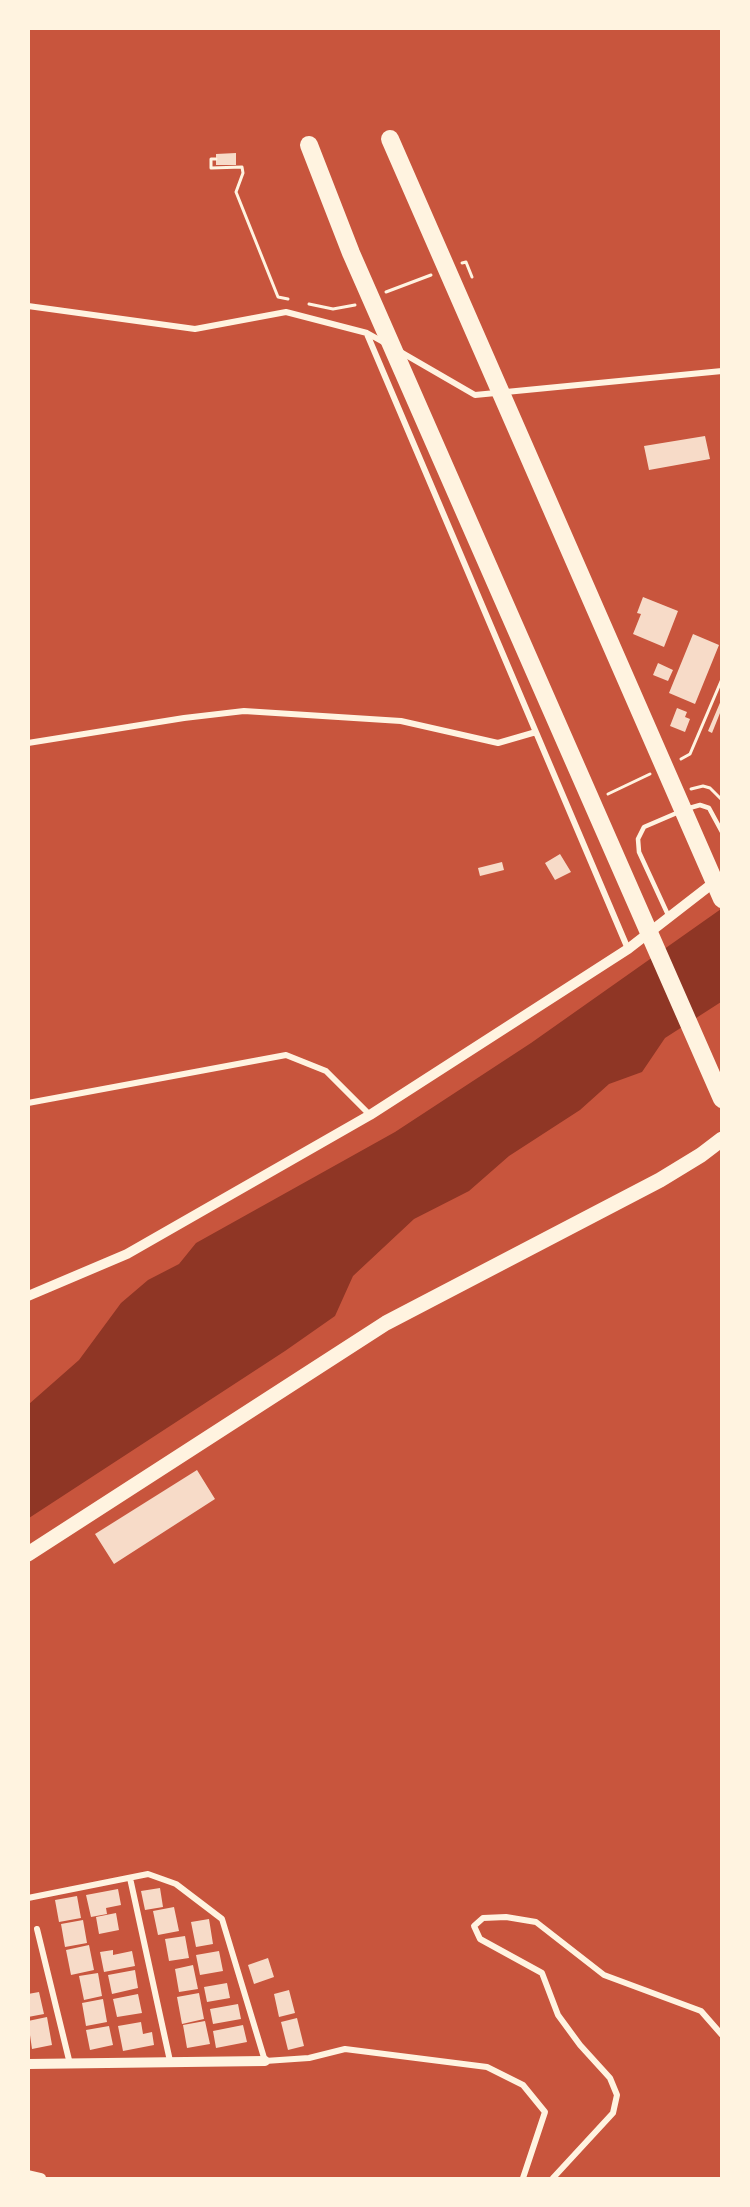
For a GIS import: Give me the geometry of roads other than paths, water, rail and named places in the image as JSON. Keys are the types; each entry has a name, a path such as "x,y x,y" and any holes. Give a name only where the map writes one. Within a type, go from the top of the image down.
{"highway":[{"path":"390,139 722,899"},
{"path":"309,145 351,253 722,1099"}],"main road":[{"path":"28,1554 386,1323 660,1180 722,1139"}],"street":[{"path":"28,306 195,329 286,312 366,333 475,395 722,371"},
{"path":"366,333 628,949"},
{"path":"28,743 184,718 244,711 401,721 498,743 536,732"},
{"path":"28,1296 127,1254 370,1115 628,949 722,877"},
{"path":"28,1103 286,1055 326,1071 370,1115"},
{"path":"28,1898 148,1874 176,1884 222,1919 265,2061"},
{"path":"130,1878 170,2061"},
{"path":"553,2178 613,2113 617,2095 610,2078 580,2045 558,2015 542,1973 480,1939 474,1926 483,1918 506,1917 536,1922 604,1975 701,2011 722,2035"},
{"path":"37,1929 70,2064"},
{"path":"28,2064 265,2061 309,2058 345,2049 487,2067 523,2085 545,2112 523,2178"},
{"path":"28,2175 41,2178"}],"lane":[{"path":"669,917 639,852 640,832 650,824 689,807 700,805 710,808 722,832"}]}
